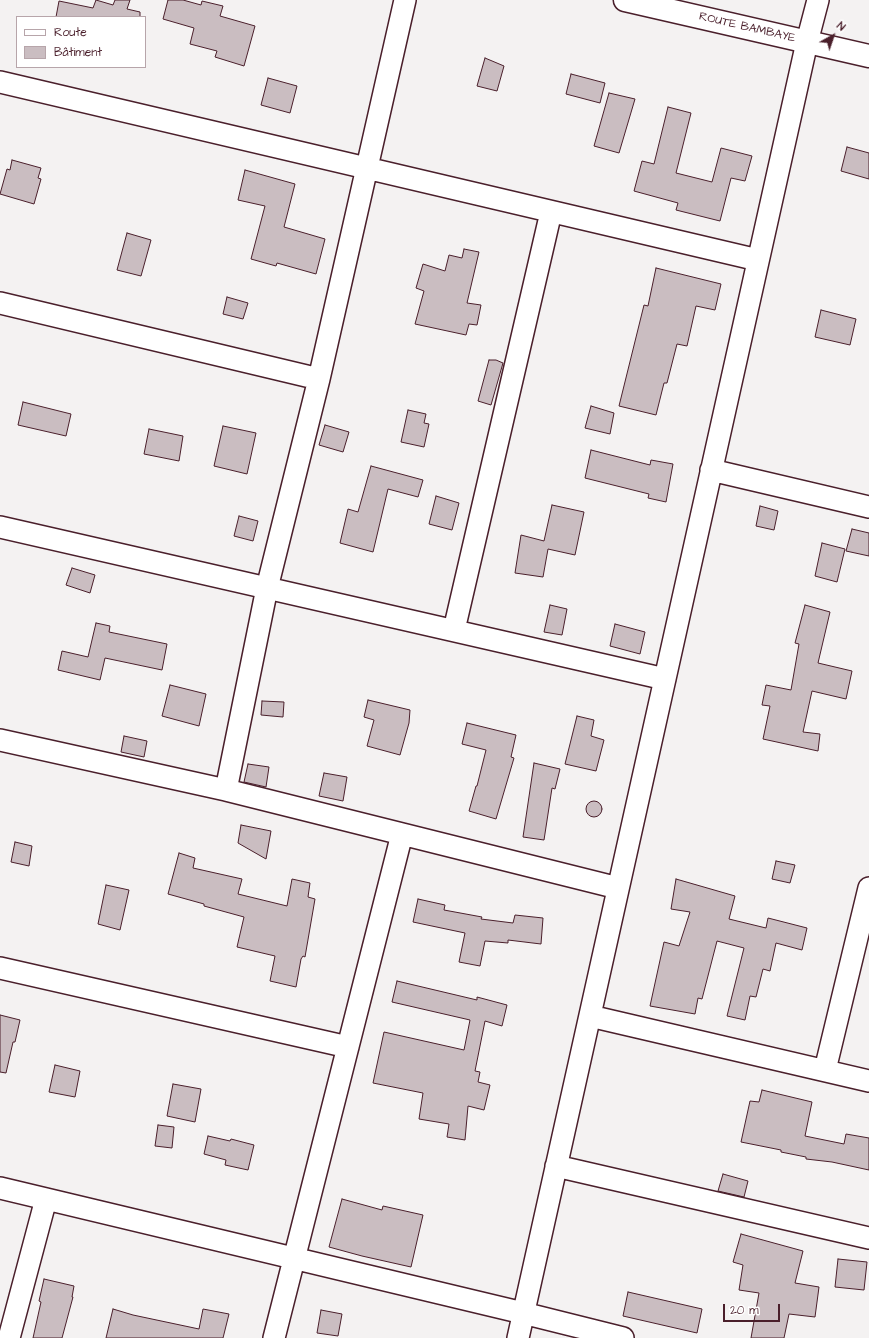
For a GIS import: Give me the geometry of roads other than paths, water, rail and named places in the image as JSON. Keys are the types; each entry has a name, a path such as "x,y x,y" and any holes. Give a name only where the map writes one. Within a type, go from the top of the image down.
{"street":[{"path":"226,790 267,588 319,379 405,0"},
{"name":"ROUTE BAMBAYE","path":"625,0 869,56"},
{"path":"518,1338 758,260 807,42 818,0"},
{"path":"0,82 758,260"},
{"path":"454,630 551,212"},
{"path":"0,304 319,379"},
{"path":"712,470 869,507"},
{"path":"0,527 665,678"},
{"path":"0,740 226,790 618,888"},
{"path":"274,1338 402,834"},
{"path":"825,1070 869,888"},
{"path":"0,968 348,1047"},
{"path":"590,1016 869,1080"},
{"path":"556,1166 869,1238"},
{"path":"0,1188 623,1338"},
{"path":"10,1338 46,1199"}]}
